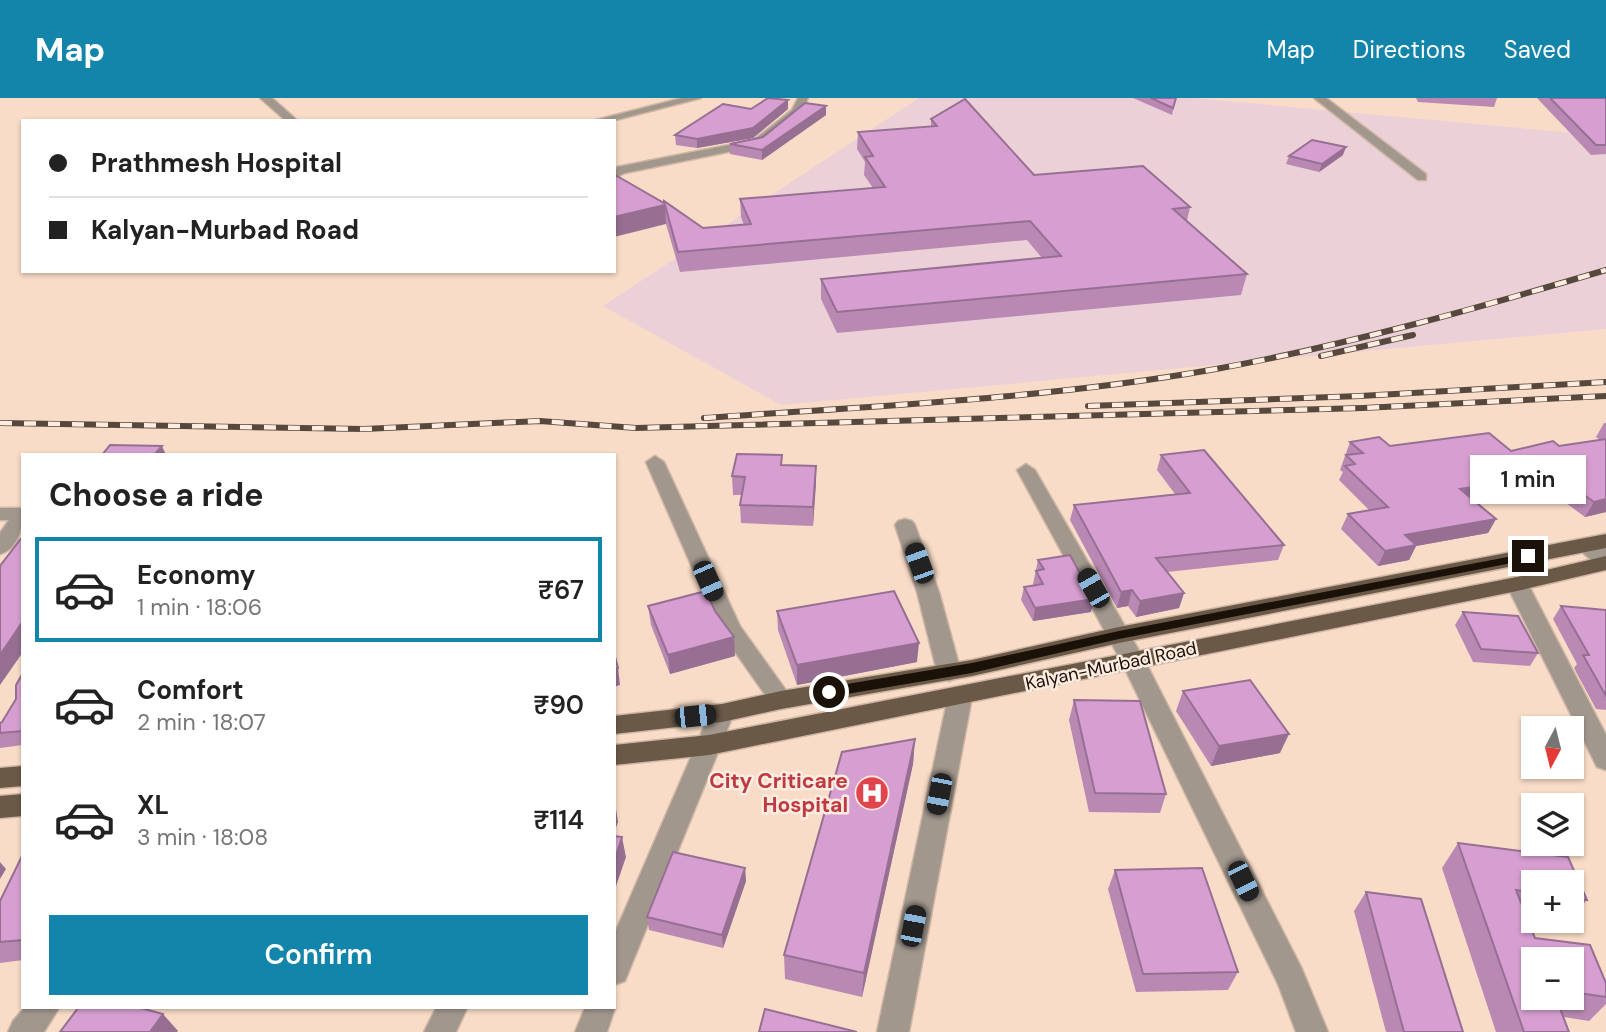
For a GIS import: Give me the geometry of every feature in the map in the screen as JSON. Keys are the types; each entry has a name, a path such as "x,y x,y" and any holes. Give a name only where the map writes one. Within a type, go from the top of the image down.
{"main road":[{"name":"Kalyan-Murbad Road","path":"616,725 722,713 781,700 949,672 1119,635 1597,543"},
{"name":"Kalyan-Murbad Road","path":"616,755 709,745 960,697 1517,584 1606,561"},
{"path":"0,778 21,776"},
{"path":"0,807 21,805"}],"street":[{"path":"265,98 291,119"},
{"path":"606,119 696,98"},
{"path":"616,173 758,143 797,112 803,98"},
{"path":"1319,98 1422,177"},
{"path":"655,462 730,629 781,700"},
{"path":"1026,470 1133,661 1292,979 1312,1032"},
{"path":"0,514 21,515"},
{"path":"0,547 21,518"},
{"path":"905,525 928,592 949,672"},
{"path":"1597,543 1606,561"},
{"path":"1517,584 1606,760"},
{"path":"892,1032 960,697"},
{"path":"616,966 722,713"},
{"path":"24,1032 43,1009"},
{"path":"440,1032 452,1009"},
{"path":"591,1032 600,1009"}],"shaded area":[{"path":"919,98 1195,98 1606,136 1606,329 781,405 603,306"}],"building":[{"path":"768,98 788,100 753,128 697,139 675,135 723,104 751,109"},
{"path":"1151,98 1176,98 1173,108"},
{"path":"1550,98 1606,98 1606,145 1596,145"},
{"path":"965,99 1034,175 1143,166 1190,207 1173,209 1247,274 837,312 821,279 1061,256 1030,221 678,252 665,205 616,217 617,176 664,201 703,228 751,224 740,199 885,187 865,157 873,156 858,132 937,126 931,119"},
{"path":"805,103 826,106 762,150 730,144 763,137"},
{"path":"1312,140 1346,147 1322,164 1289,156"},
{"path":"1489,433 1511,451 1553,441 1559,446 1606,439 1606,499 1594,502 1556,475 1460,489 1496,519 1405,535 1416,545 1385,551 1348,514 1388,507 1345,466 1355,464 1346,455 1363,453 1350,442 1379,437 1390,446"},
{"path":"110,445 162,446 156,453 104,453"},
{"path":"1204,450 1284,545 1156,558 1184,593 1140,601 1132,590 1121,592 1074,505 1190,493 1161,455"},
{"path":"737,454 782,455 781,465 816,466 813,507 740,505 745,477 732,476"},
{"path":"21,539 21,624 0,655 0,566"},
{"path":"1070,555 1094,599 1035,608 1024,587 1043,584 1036,571 1044,569 1038,560"},
{"path":"706,591 715,611 734,637 668,655 648,606"},
{"path":"894,591 919,643 797,665 777,611"},
{"path":"1561,606 1606,610 1606,696 1583,655 1589,655"},
{"path":"1463,612 1518,616 1538,653 1481,649"},
{"path":"21,676 21,731 0,733 0,723 16,699 16,685"},
{"path":"1250,680 1289,734 1219,746 1183,691"},
{"path":"1074,700 1140,701 1166,794 1095,793"},
{"path":"915,739 864,973 784,955 842,752"},
{"path":"616,836 622,837 616,856"},
{"path":"1458,843 1521,851 1521,856 1568,857 1574,870 1521,870 1521,891 1516,890 1521,903 1521,933 1533,933 1535,938 1590,945 1606,983 1606,997 1584,994 1584,947 1521,947 1521,1010 1561,1010 1569,1032 1524,1032"},
{"path":"673,852 745,868 722,935 647,917"},
{"path":"21,858 21,940 0,942 0,901"},
{"path":"1202,868 1238,972 1143,974 1115,870"},
{"path":"1366,892 1421,899 1463,1032 1404,1032"},
{"path":"77,1009 145,1009 163,1014 150,1032 60,1032"},
{"path":"765,1009 857,1032 759,1032"}],"railway":[{"path":"704,418 1025,395 1216,369 1363,337 1606,270"},
{"path":"1321,356 1413,335"},
{"path":"1088,406 1360,396 1606,382"},
{"path":"0,423 364,429 540,421 636,428 1363,408 1606,396"}],"place":[{"name":"City Criticare Hospital","path":"872,793"}],"route":[{"path":"829,692 972,668 1119,635 1528,556"}]}
